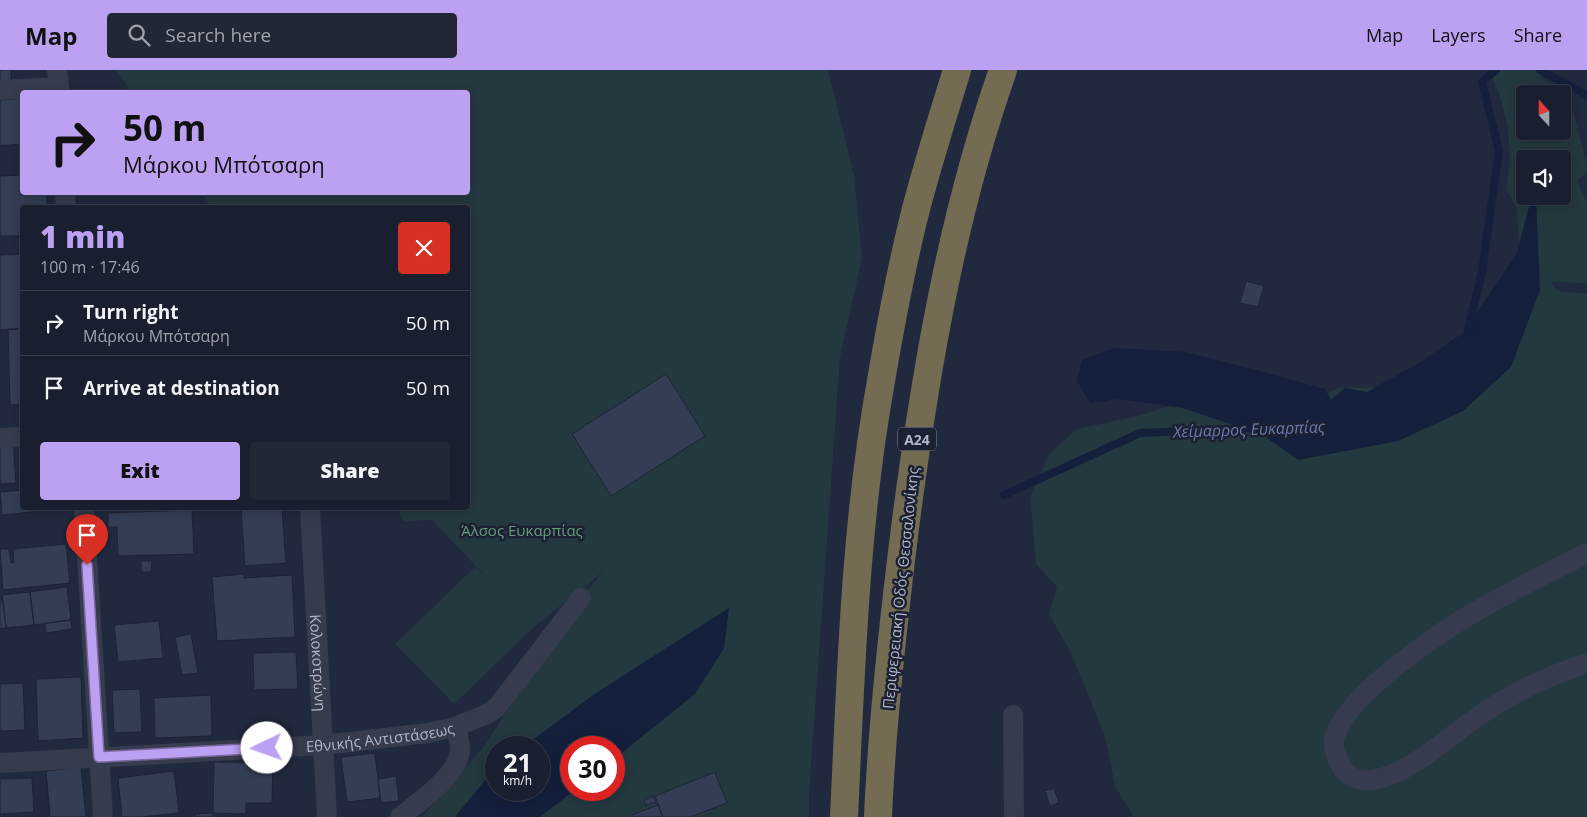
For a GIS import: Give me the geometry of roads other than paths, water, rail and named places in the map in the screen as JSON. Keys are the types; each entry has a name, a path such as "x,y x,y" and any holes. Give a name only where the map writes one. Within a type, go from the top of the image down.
{"highway":[{"path":"844,817 860,541 877,402 917,206 956,70"},
{"name":"Περιφερειακή Οδός Θεσσαλονίκης","path":"878,817 898,582 931,354 960,218 977,154 1003,70"}],"street":[{"path":"0,90 59,83"},
{"path":"0,438 20,437"},
{"path":"84,510 102,817"},
{"name":"Κολοκοτρώνη","path":"310,510 327,817"},
{"path":"1587,553 1478,610 1377,682 1345,714 1338,727 1334,741 1335,753 1346,772 1353,778 1371,780 1395,773 1414,763 1476,718 1514,694 1587,663"},
{"name":"Εθνικής Αντιστάσεως","path":"0,763 323,745 428,733 455,727 487,714 497,707 581,598"},
{"path":"1013,715 1014,817"},
{"path":"400,817 443,781 451,770 460,750 455,727"}],"water":[{"path":"1530,205 1536,205 1540,290 1511,367 1463,411 1398,441 1298,460 1263,435 1183,408 1118,399 1090,403 1077,381 1082,360 1114,348 1186,352 1325,389 1331,400 1345,388 1367,392 1419,363 1463,333 1516,255"},
{"path":"729,608 724,648 695,694 625,750 625,736 560,736 561,801 540,817 455,817 485,780 485,801 550,801 550,736 538,736 596,693"}],"waterway":[{"name":"Χείμαρρος Ευκαρπίας","path":"1468,330 1482,272 1499,151 1482,82 1496,70"},
{"name":"Χείμαρρος Ευκαρπίας","path":"1540,70 1587,95"},
{"name":"Χείμαρρος Ευκαρπίας","path":"1004,495 1140,433 1253,428"}],"park label":[{"name":"Άλσος Ευκαρπίας","path":"522,530"}]}
